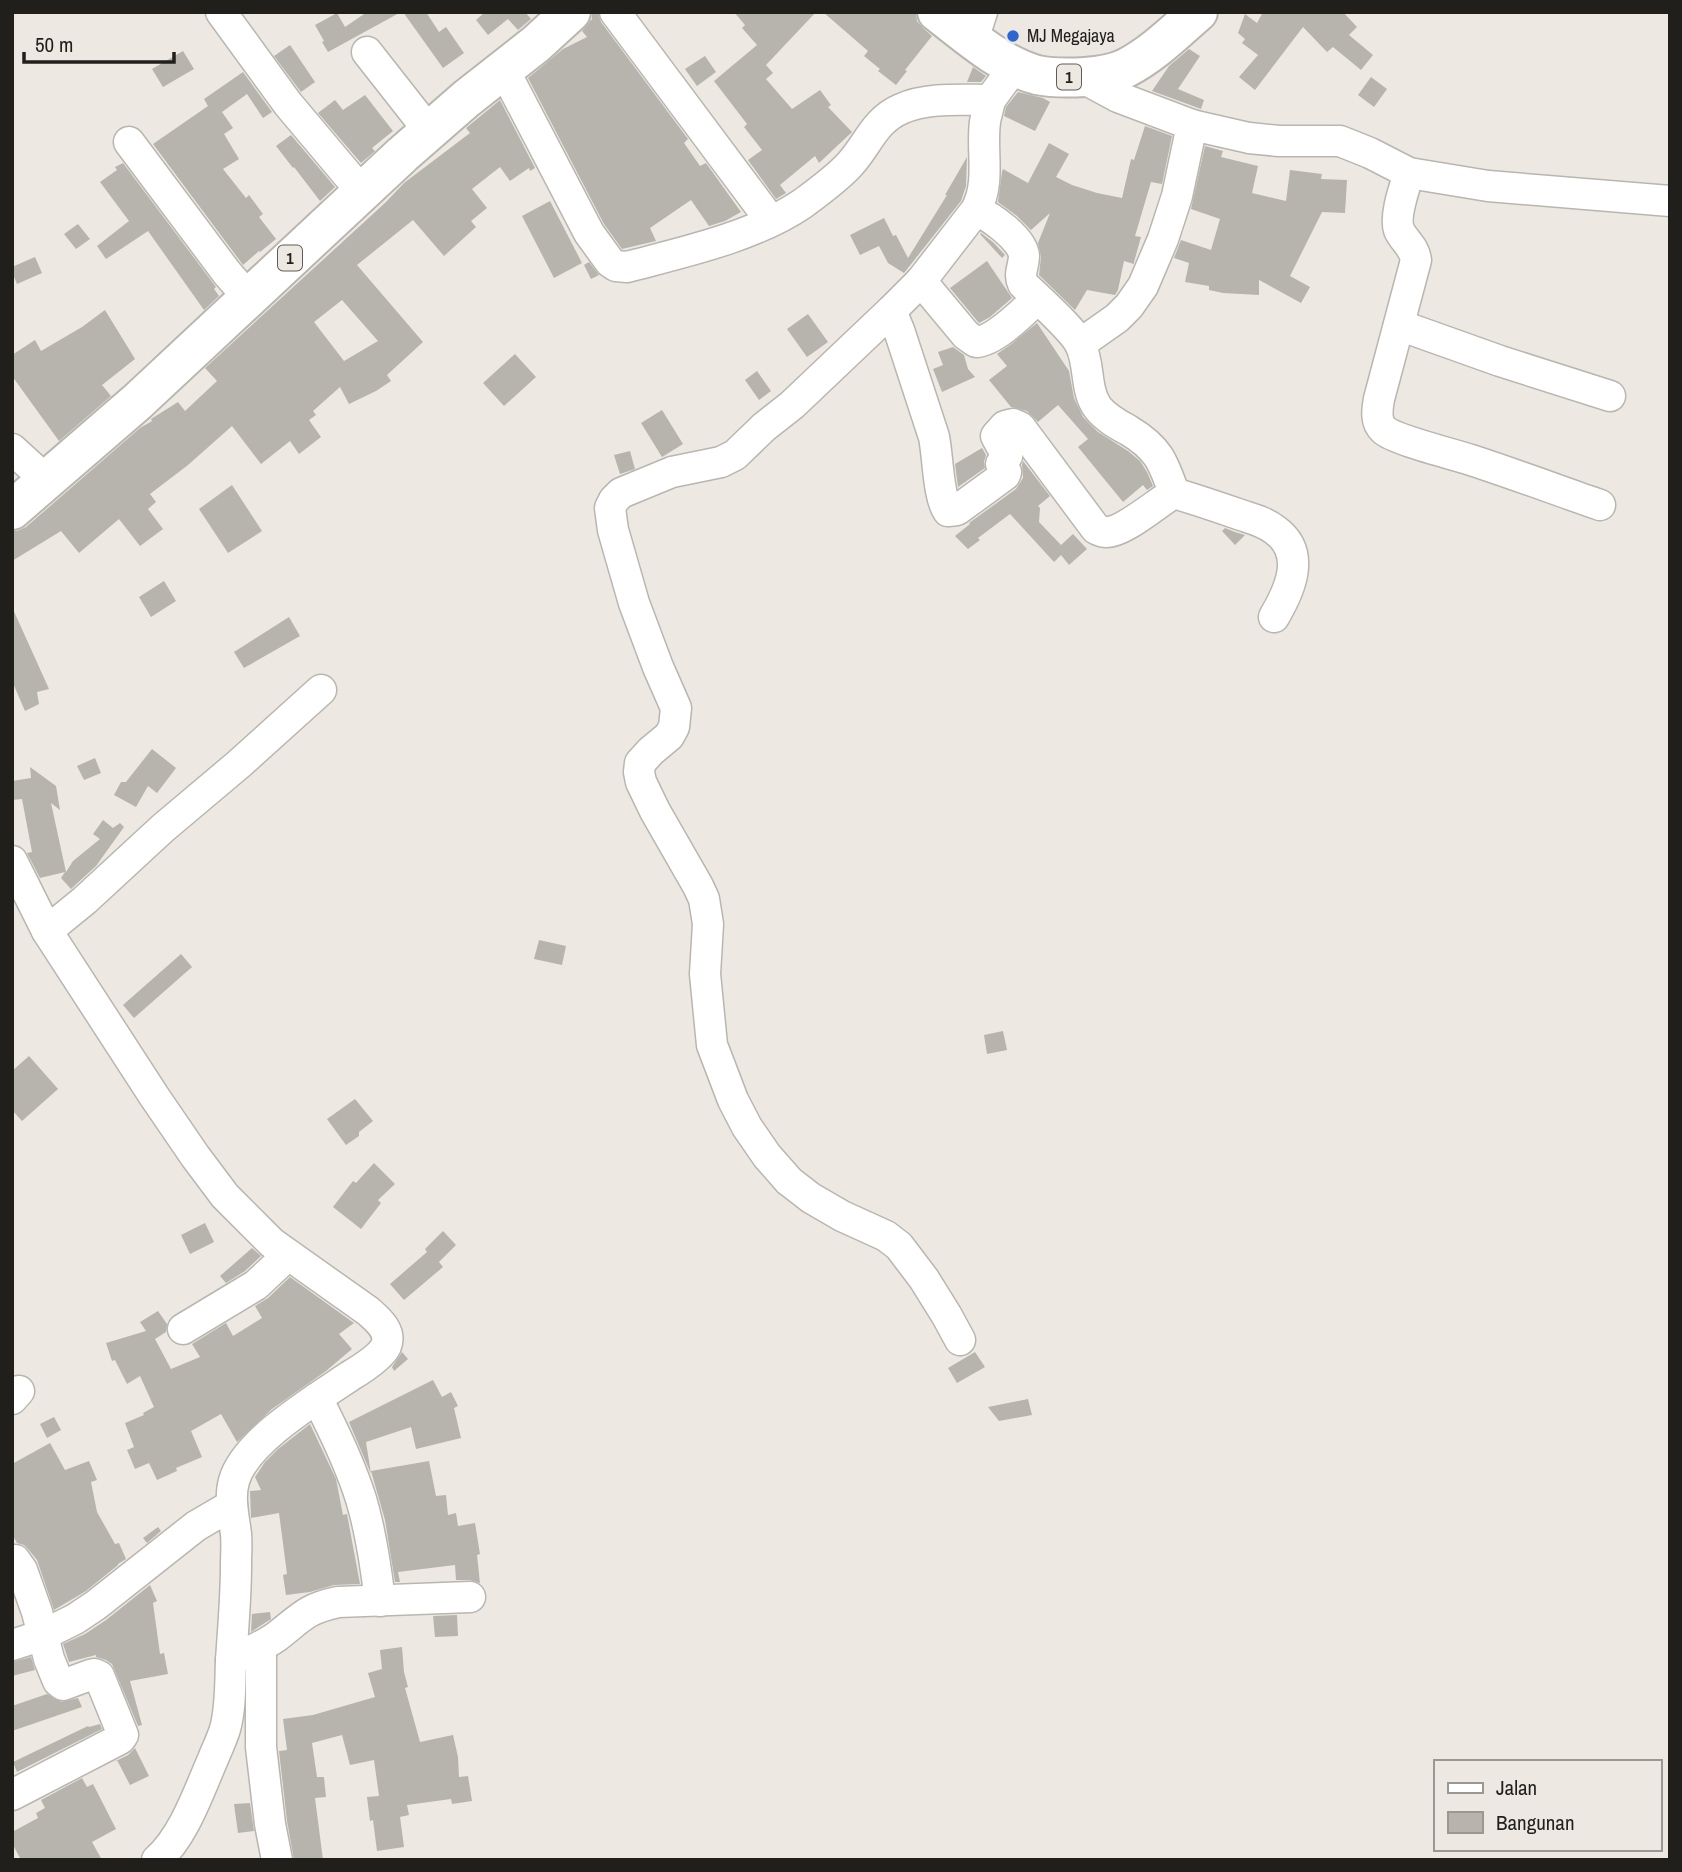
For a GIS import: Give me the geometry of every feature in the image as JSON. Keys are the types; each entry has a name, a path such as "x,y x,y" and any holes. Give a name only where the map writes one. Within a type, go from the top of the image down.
{"highway":[{"name":"1","path":"12,510 137,402 429,131 571,12"},
{"name":"1","path":"937,12 978,26 1015,66 1036,75 1060,78 1105,75 1124,69 1158,47 1198,12"}],"street":[{"path":"220,12 288,104 362,192"},
{"path":"615,12 771,221"},
{"path":"367,52 429,131"},
{"path":"960,1340 930,1288 899,1246 886,1236 811,1198 789,1181 767,1156 733,1100 712,1045 705,974 708,924 704,899 641,782 640,763 669,736 676,722 676,708 642,627 619,553 610,508 621,493 672,472 720,461 735,454 792,405 920,281 982,200 985,122 990,100 1015,66"},
{"path":"504,70 589,233 604,256 616,266 627,267 707,246 771,221 802,204 853,162 876,127 902,108 921,103 990,100"},
{"path":"1081,77 1118,97 1192,125 1248,138 1340,141 1409,173 1488,186 1670,201"},
{"path":"1080,344 1117,318 1143,286 1177,196 1192,125"},
{"path":"129,142 248,299"},
{"path":"1409,173 1398,226 1412,247 1416,260 1377,411 1378,423 1385,431 1600,505"},
{"path":"976,209 999,224 1021,245 1024,252 1020,279 1080,344 1088,367 1091,395 1096,405 1111,420 1140,438 1160,456 1174,493"},
{"path":"920,281 966,335 976,342 986,341 1037,299"},
{"path":"891,311 934,437 943,503 948,511 957,510 1005,475 1001,464 1007,456 996,436 1008,424 1020,428 1096,529 1104,533 1130,523 1174,493"},
{"path":"1399,325 1610,396"},
{"path":"12,449 47,481"},
{"path":"1174,493 1262,522 1277,531 1286,542 1293,565 1292,581 1274,617"},
{"path":"31,913 85,900 321,690"},
{"path":"12,861 31,913 195,1156 225,1196 272,1243 368,1311 380,1322 387,1336 384,1350 365,1366 284,1422 261,1442 239,1469 233,1482 236,1567 226,1728 199,1793 165,1857"},
{"path":"183,1329 256,1285 288,1255"},
{"path":"317,1398 361,1498 380,1601"},
{"path":"12,1645 43,1635 75,1619 197,1526 232,1505"},
{"path":"12,1560 19,1563 22,1570 49,1659 61,1684 94,1674 99,1676 124,1735 12,1795"},
{"path":"231,1660 261,1646 319,1606 338,1602 470,1597"},
{"path":"261,1646 261,1747 270,1824 278,1860"}],"building":[{"path":"367,12 401,12 328,52 315,25 337,13 345,27"},
{"path":"403,12 426,12 439,32 446,27 464,53 443,68"},
{"path":"485,12 525,12 531,19 518,30 508,19 488,35 476,20"},
{"path":"592,12 598,12 601,22 688,139 684,143 700,166 706,163 741,212 709,226 691,200 650,228 656,241 622,249 604,224 528,78 563,49 587,37 582,31 592,19"},
{"path":"734,12 816,12 766,65 773,73 766,79 792,109 820,90 831,105 828,107 852,132 819,163 815,156 780,185 786,193 776,199 748,160 762,150 744,127 747,124 714,81 757,45 742,28 745,25"},
{"path":"823,12 916,12 917,21 932,36 896,85 864,56 868,51"},
{"path":"1263,12 1343,12 1357,27 1349,35 1373,55 1361,70 1333,47 1327,52 1303,27 1255,90 1239,77 1258,55 1242,43 1245,39 1238,33 1245,14 1257,23"},
{"path":"290,45 315,82 301,92 274,56"},
{"path":"1189,49 1200,56 1178,89 1204,100 1201,109 1152,91 1169,66"},
{"path":"183,51 194,69 163,87 152,69"},
{"path":"705,56 716,72 697,86 685,69"},
{"path":"973,67 986,76 981,82 967,82"},
{"path":"243,72 272,112 263,118 247,94 222,112 233,128 224,134 239,159 223,169 246,198 249,195 263,214 259,217 276,239 243,265 153,144 208,106 204,99"},
{"path":"1371,77 1387,89 1374,107 1358,95"},
{"path":"1018,92 1050,102 1035,131 1004,116 1006,107"},
{"path":"365,95 393,131 372,148 375,151 361,163 318,113 335,100 343,110"},
{"path":"500,100 535,168 530,171 529,168 510,181 500,167 472,189 487,208 471,221 476,227 444,256 413,220 357,265 423,342 387,375 391,381 349,404 340,387 313,411 316,415 309,420 321,437 299,454 290,441 261,464 232,426 150,494 156,502 148,509 163,529 140,546 119,519 79,553 61,531 12,561 12,531 26,527 140,428 152,421 151,419 178,402 185,411 217,381 205,368 404,183 470,133 466,128","holes":["342,300 378,341 344,361 314,322"]},
{"path":"1145,126 1172,136 1162,184 1151,182 1135,236 1141,237 1134,264 1124,261 1115,295 1087,290 1075,310 1039,275 1041,257 1038,243 1050,213 1031,230 998,202 1003,169 1028,183 1049,143 1069,154 1056,177 1097,193 1122,198 1131,159 1134,160"},
{"path":"291,135 335,187 320,201 276,146"},
{"path":"1205,146 1223,151 1221,157 1258,166 1252,193 1286,201 1290,170 1322,174 1321,179 1347,180 1345,213 1322,212 1290,276 1310,287 1301,303 1259,280 1259,295 1223,293 1209,290 1209,286 1185,282 1189,263 1174,258 1181,240 1211,250 1220,219 1191,209"},
{"path":"967,157 966,186 961,201 904,273 888,263 879,246 860,255 850,235 884,218 908,258"},
{"path":"123,163 216,287 214,289 219,296 204,310 148,231 106,259 97,246 129,221 100,182"},
{"path":"550,201 582,263 554,278 522,216"},
{"path":"78,224 90,239 76,249 64,234"},
{"path":"980,234 1005,255 1002,258"},
{"path":"35,257 42,273 17,284 12,267"},
{"path":"987,261 1012,298 979,323 950,288"},
{"path":"589,262 599,275 591,279 584,265"},
{"path":"105,310 135,359 102,385 111,396 59,441 12,376 12,355 35,340 41,351"},
{"path":"808,314 828,342 807,357 787,329"},
{"path":"1037,323 1069,371 1074,398 1083,417 1098,432 1140,461 1153,486 1147,490 1143,485 1123,502 1078,447 1088,439 1058,405 1038,422 1027,411 1011,407 989,380 1007,366 997,354"},
{"path":"953,347 964,355 968,369 975,377 942,392 933,369 943,365 938,352"},
{"path":"515,354 536,377 504,406 483,383"},
{"path":"757,371 771,391 759,400 745,380"},
{"path":"662,410 683,444 662,457 641,423"},
{"path":"982,448 986,455 985,468 958,487 955,464"},
{"path":"630,451 635,469 620,474 614,455"},
{"path":"1023,461 1050,496 1038,506 1039,522 1061,545 1073,534 1087,549 1069,565 1061,555 1054,562 1010,514 968,549 955,536 1016,489 1023,478"},
{"path":"232,485 262,531 228,553 199,509"},
{"path":"1225,528 1245,535 1235,545 1222,531"},
{"path":"164,581 176,601 151,617 139,597"},
{"path":"12,607 49,689 37,692 39,704 25,711 12,681"},
{"path":"289,617 300,636 244,668 234,652"},
{"path":"152,749 176,768 157,793 148,786 136,807 114,795 121,782 126,782"},
{"path":"95,758 101,773 84,780 77,766"},
{"path":"30,767 56,786 60,810 51,803 66,872 73,861 100,839 93,834 103,820 113,828 120,823 124,827 96,866 71,889 61,878 65,872 40,878 27,853 32,852 22,799 12,800 12,781 31,778"},
{"path":"539,940 566,946 562,965 534,959"},
{"path":"181,954 192,967 134,1018 123,1005"},
{"path":"1003,1031 1007,1050 987,1054 984,1035"},
{"path":"29,1056 58,1089 22,1121 12,1110 12,1071"},
{"path":"355,1099 373,1121 346,1145 327,1119"},
{"path":"374,1163 395,1184 378,1200 381,1203 361,1229 333,1207 353,1181 356,1183"},
{"path":"205,1223 214,1242 190,1254 181,1235"},
{"path":"443,1231 456,1245 439,1262 443,1267 404,1300 390,1284 427,1252 425,1249"},
{"path":"252,1248 261,1256 245,1271 226,1283 220,1276"},
{"path":"290,1277 354,1323 339,1334 352,1349 272,1409 237,1442 221,1414 191,1431 202,1457 157,1480 149,1463 135,1469 127,1450 134,1447 125,1423 144,1415 143,1413 154,1407 140,1376 127,1384 115,1360 112,1361 106,1343 146,1331 140,1322 158,1311 167,1324 166,1332 155,1339 171,1369 200,1357 192,1344 226,1323 233,1336 262,1318 255,1306 268,1298"},
{"path":"402,1352 408,1359 394,1371 392,1367"},
{"path":"975,1352 985,1367 957,1383 948,1368"},
{"path":"433,1380 442,1397 451,1392 458,1406 454,1408 461,1438 416,1449 411,1427 366,1442 371,1474 349,1422"},
{"path":"1028,1399 1032,1415 999,1421 988,1407"},
{"path":"54,1417 61,1430 47,1438 40,1424"},
{"path":"310,1424 336,1479 343,1515 347,1514 360,1584 334,1585 286,1595 283,1575 287,1574 279,1513 251,1518 250,1491 261,1490 255,1477 265,1462"},
{"path":"50,1443 65,1470 89,1461 97,1480 91,1482 97,1512 115,1544 119,1543 126,1559 86,1591 54,1610 37,1560 24,1545 17,1543 12,1534 12,1464"},
{"path":"429,1461 436,1496 446,1495 448,1515 456,1513 458,1526 475,1523 480,1554 477,1555 480,1583 456,1580 455,1565 398,1572 400,1582 395,1582 385,1520 371,1471"},
{"path":"158,1527 161,1531 147,1543 143,1538"},
{"path":"150,1585 157,1601 153,1603 160,1654 164,1653 168,1674 130,1681 142,1725 138,1726 112,1664 96,1655 69,1662 63,1644 106,1620"},
{"path":"270,1612 271,1619 251,1632 252,1614"},
{"path":"457,1615 458,1636 435,1637 433,1616"},
{"path":"402,1647 408,1687 405,1688 420,1742 453,1735 459,1777 468,1776 472,1801 452,1804 451,1799 407,1805 409,1815 400,1817 404,1847 377,1851 367,1797 379,1796 374,1760 350,1765 342,1735 312,1743 317,1777 324,1777 326,1797 315,1798 323,1860 294,1860 279,1751 287,1750 283,1719 313,1715 375,1697 368,1673 382,1669 380,1650"},
{"path":"31,1657 35,1670 12,1676 12,1662"},
{"path":"47,1694 61,1702 78,1698 82,1707 12,1731 12,1706"},
{"path":"100,1724 102,1729 17,1772 13,1762 88,1726"},
{"path":"135,1748 149,1776 130,1785 117,1760"},
{"path":"82,1778 87,1787 93,1784 116,1829 92,1842 102,1860 21,1860 12,1843 12,1832 38,1818 36,1813 45,1808 41,1800"},
{"path":"250,1803 254,1831 238,1833 234,1804"}],"place":[{"name":"MJ Megajaya","path":"1013,36"}]}
